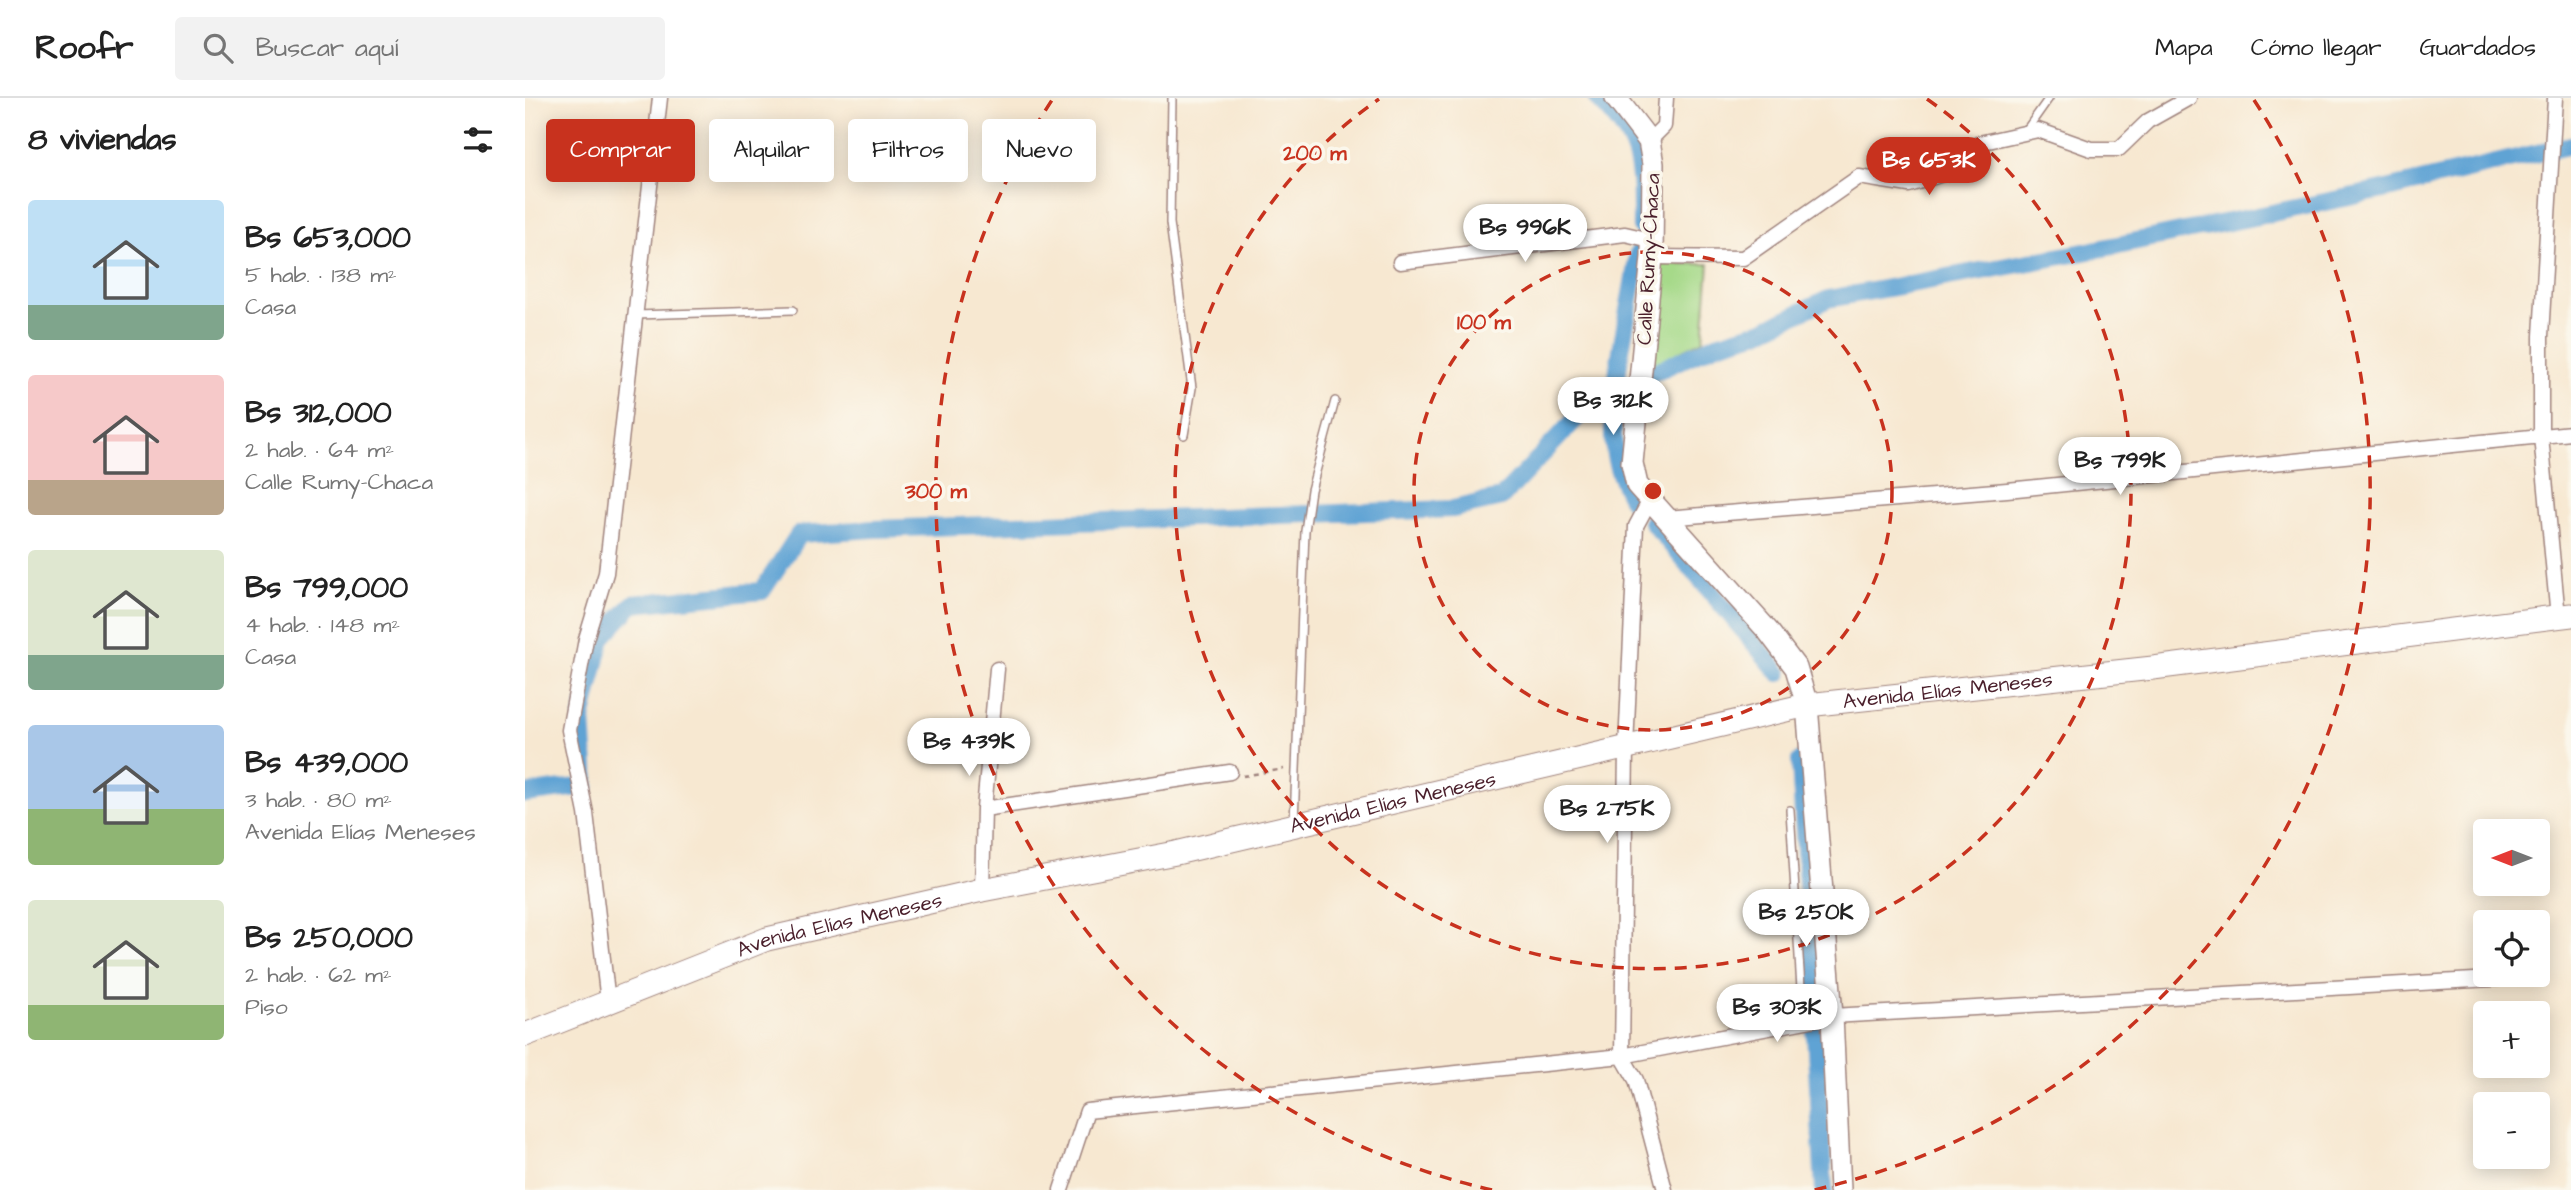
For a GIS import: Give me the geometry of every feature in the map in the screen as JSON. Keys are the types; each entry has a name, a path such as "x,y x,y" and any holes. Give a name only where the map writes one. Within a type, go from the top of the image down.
{"main road":[{"name":"Avenida Elías Meneses","path":"525,1035 767,939 982,890 1176,853 1807,705 2166,666 2565,616"}],"street":[{"path":"608,1002 586,813 569,730 586,639 606,573 660,98"},
{"path":"1616,98 1649,141 1664,126 1667,98"},
{"path":"1400,262 1625,234 1652,248 1743,258 1859,177 1909,185 1952,171 1979,143 2038,130 2091,149 2119,149 2148,121 2189,98"},
{"path":"2555,98 2541,336 2541,436 2565,616"},
{"name":"Calle Rumy-Chaca","path":"1649,141 1653,164 1652,248 1632,463 1637,485 1768,631 1796,668 1807,705 1832,1016 1840,1190"},
{"path":"1666,518 2007,490 2571,433"},
{"path":"1650,500 1636,526 1626,748 1622,1056 1636,1080 1665,1190"},
{"path":"982,890 984,809 997,669"},
{"path":"984,809 1230,772"},
{"path":"1061,1190 1087,1111 1622,1056 1832,1016 2473,980"}],"lane":[{"path":"1172,98 1170,223 1192,388 1184,435"},
{"path":"2025,133 2049,98"},
{"path":"635,315 793,310"},
{"path":"1294,824 1305,531 1311,490 1335,401"},
{"path":"1790,810 1803,1021"}],"path":[{"path":"1230,772 1240,776 1297,767"}],"green space":[{"path":"1658,264 1709,264 1703,340 1649,368"}],"waterway":[{"path":"1597,98 1623,129 1636,156 1641,186 1641,227"},
{"path":"1648,375 1717,344 1761,331 1828,299 2079,253 2383,190 2571,145"},
{"path":"1634,504 1617,463 1613,427 1617,378 1638,253"},
{"path":"525,794 586,786 582,718 602,638 633,604 762,591 799,534 874,529 1453,509 1501,498 1591,403 1628,385"},
{"path":"1652,522 1779,673"},
{"path":"1800,761 1814,1006"},
{"path":"1815,1033 1824,1190"}]}
